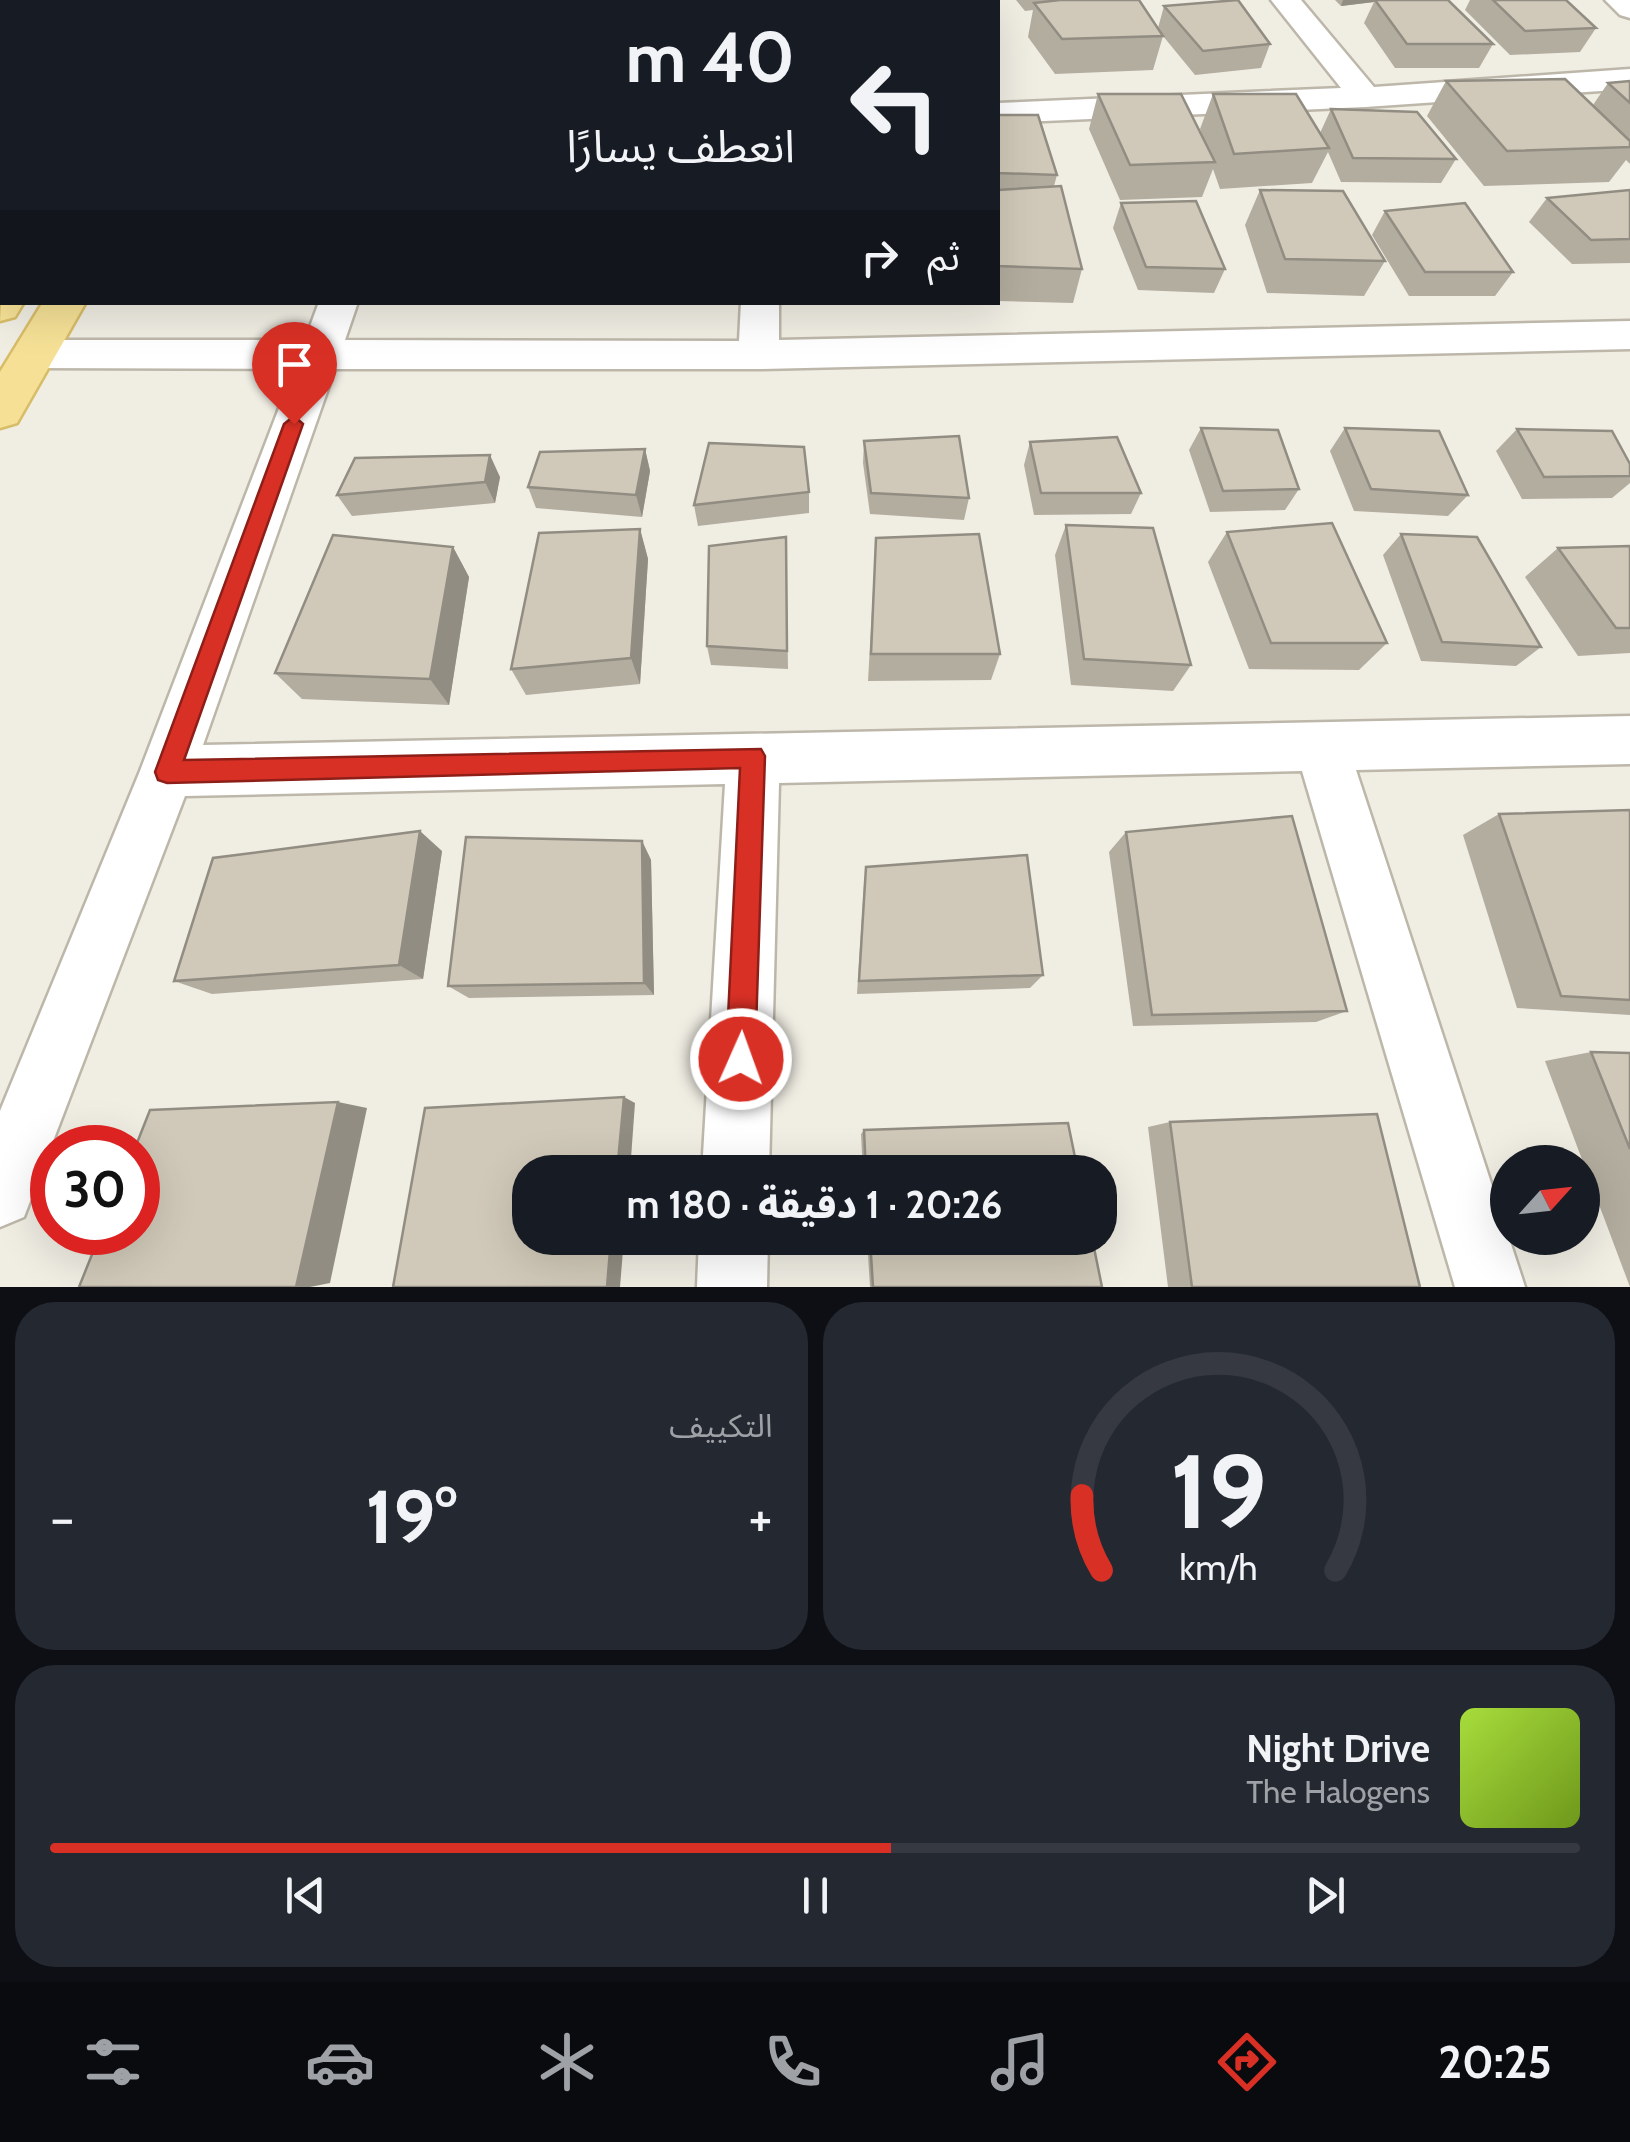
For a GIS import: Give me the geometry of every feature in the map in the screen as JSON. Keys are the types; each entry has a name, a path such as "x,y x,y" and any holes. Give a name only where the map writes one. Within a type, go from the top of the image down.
{"main road":[{"path":"0,411 63,305"}],"street":[{"path":"1286,0 1366,98"},
{"path":"1620,0 1630,8"},
{"path":"1000,112 1366,98 1630,79"},
{"path":"0,1193 167,772 337,305"},
{"path":"759,355 760,305"},
{"path":"34,354 759,355 1617,336 1630,374"},
{"path":"167,772 752,756 1630,740"},
{"path":"1321,744 1490,1287"},
{"path":"737,1155 752,756"},
{"path":"732,1287 733,1255"}],"building":[{"path":"1139,0 1163,36 1062,39 1034,3"},
{"path":"1238,0 1270,44 1203,51 1164,6"},
{"path":"1375,0 1448,0 1493,44 1407,44"},
{"path":"1493,0 1566,0 1596,28 1525,31"},
{"path":"1565,79 1630,141 1630,147 1507,151 1446,81"},
{"path":"1630,81 1630,103 1608,83"},
{"path":"1098,94 1181,94 1215,162 1130,165"},
{"path":"1213,94 1296,94 1329,148 1234,154"},
{"path":"1331,109 1417,112 1456,159 1353,158"},
{"path":"1000,115 1038,115 1057,175 1000,173"},
{"path":"1061,186 1082,269 1000,266 1000,190"},
{"path":"1260,190 1343,191 1385,261 1285,259"},
{"path":"1630,190 1630,239 1591,240 1547,198"},
{"path":"1196,201 1225,269 1146,267 1121,203"},
{"path":"1465,203 1513,272 1425,272 1385,211"},
{"path":"1201,428 1278,430 1299,489 1223,491"},
{"path":"1345,428 1439,431 1468,495 1371,489"},
{"path":"1517,429 1612,431 1630,464 1630,476 1544,477"},
{"path":"959,436 969,498 871,493 864,441"},
{"path":"1117,437 1141,493 1041,493 1030,442"},
{"path":"709,443 804,447 809,492 694,505"},
{"path":"645,449 636,495 528,487 540,452"},
{"path":"490,455 485,482 337,495 355,458"},
{"path":"1332,523 1387,643 1271,643 1227,532"},
{"path":"1066,525 1153,528 1191,665 1084,659"},
{"path":"640,529 631,658 511,669 539,533"},
{"path":"979,534 1000,654 871,654 876,538"},
{"path":"1401,534 1477,537 1541,647 1442,642"},
{"path":"333,535 453,547 430,679 275,673"},
{"path":"786,537 787,651 707,646 709,546"},
{"path":"1630,546 1630,628 1616,628 1558,548"},
{"path":"1630,810 1630,1000 1561,996 1499,814"},
{"path":"1292,816 1347,1011 1152,1015 1126,832"},
{"path":"420,831 399,965 174,981 213,858"},
{"path":"466,837 642,841 644,983 448,986"},
{"path":"1027,855 1043,975 859,981 866,867"},
{"path":"1591,1052 1630,1053 1630,1149"},
{"path":"624,1097 619,1155 512,1155 512,1255 610,1255 607,1287 393,1287 425,1108"},
{"path":"338,1102 296,1287 79,1287 92,1255 160,1255 160,1125 144,1125 150,1110"},
{"path":"1377,1114 1420,1287 1192,1287 1170,1122"},
{"path":"1068,1123 1075,1155 865,1155 864,1130"},
{"path":"871,1255 1095,1255 1102,1287 873,1287"}],"route":[{"path":"294,424 167,772 752,756 741,1059"}]}
